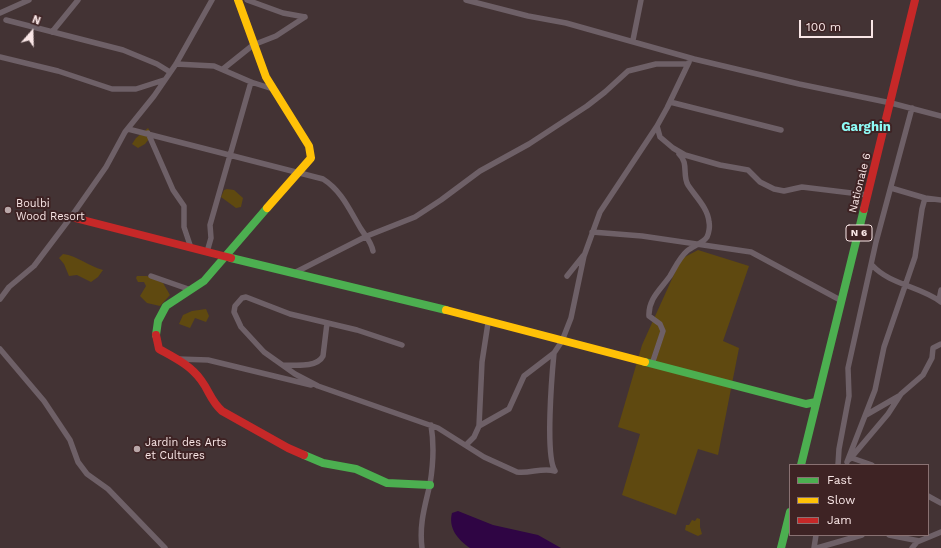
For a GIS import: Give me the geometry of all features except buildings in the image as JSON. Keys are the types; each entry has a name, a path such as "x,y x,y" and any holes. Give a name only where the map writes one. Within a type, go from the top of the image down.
{"street":[{"path":"0,13 29,0"},
{"path":"52,32 78,0"},
{"path":"0,299 9,288 34,266 71,217 106,167 128,129 176,64 212,0"},
{"path":"238,0 266,77 309,146 311,158 224,256 204,281 166,306 158,317 156,328 159,349 167,355 178,359 208,360 318,386 444,430 496,464 523,473 549,469 555,471 551,463 550,438 554,353"},
{"path":"222,69 253,44 276,36 304,17 283,13 247,0"},
{"path":"466,0 634,40 694,58 799,84 891,103 941,116"},
{"path":"634,40 641,0"},
{"name":"Nationale 6","path":"801,464 891,103 915,0"},
{"path":"6,20 123,50 157,64 170,72"},
{"path":"0,57 58,71 112,89 136,89 164,80"},
{"path":"479,426 509,409 524,376 554,353 562,341 571,318 584,256 592,232 608,197 657,126 688,64 694,58"},
{"path":"176,64 205,64 273,89"},
{"path":"294,273 367,236 415,216 441,200 480,171 528,144 587,106 628,71 656,64 688,64"},
{"path":"207,252 211,238 210,225 251,82"},
{"path":"670,102 781,130"},
{"path":"838,464 839,448 849,396 848,368 872,265 912,108"},
{"path":"652,364 663,331 660,324 650,316 649,308 656,292 670,276 681,257 706,237 709,221 706,212 687,182 686,164 683,157 660,137 657,126"},
{"path":"128,129 323,179 331,184 347,204 367,236 373,251"},
{"path":"148,133 173,190 184,206 184,227 191,248"},
{"path":"673,148 685,154 720,165 748,170 760,182 779,191 802,187 868,195"},
{"path":"891,188 925,198 941,200"},
{"path":"848,461 875,390 884,347 915,257 925,198"},
{"path":"71,217 806,404 816,402"},
{"path":"592,232 699,243 751,252 842,301"},
{"path":"567,276 584,256"},
{"path":"872,265 886,278 905,284 940,301 941,290"},
{"path":"151,276 192,290"},
{"path":"318,386 282,365 255,344 241,327 234,312 237,302 246,297 290,314 374,335 402,345"},
{"path":"282,365 318,363 323,356 327,323"},
{"path":"466,445 474,437 479,426 482,362 488,323"},
{"path":"866,415 901,394 923,375 932,358 933,348 941,344"},
{"path":"0,349 44,401 70,440 78,462 87,474 108,489 165,548"},
{"path":"178,359 202,381 213,403 222,411 288,448 323,462 360,471 375,479 387,483 430,485"},
{"path":"848,461 888,414 901,394"},
{"path":"422,548 423,507 430,485 432,448 431,425"},
{"path":"848,461 866,464"},
{"path":"929,497 941,503"},
{"path":"781,548 789,516"},
{"path":"912,548 919,541 941,532"},
{"path":"814,548 816,536"},
{"path":"817,548 859,536"},
{"path":"894,536 919,541"}],"shaded area":[{"path":"148,128 152,135 145,144 138,148 132,144 136,138"},
{"path":"224,190 234,190 243,198 241,207 236,208 221,197"},
{"path":"698,250 749,266 723,341 739,348 718,455 698,449 676,515 622,495 640,434 618,427 642,345 681,259"},
{"path":"63,254 103,270 98,277 91,282 77,275 69,276 64,264 59,258"},
{"path":"137,276 147,276 163,283 170,295 160,306 147,303 140,296 146,286 144,282 138,282 136,278"},
{"path":"206,309 209,316 206,322 195,318 190,328 179,324 183,315 192,311"},
{"path":"458,511 493,525 538,535 561,548 470,548 458,537 451,524 452,513"},
{"path":"697,518 700,519 702,534 698,536 685,530 686,525 689,525 692,520 695,521"}],"traffic: fast":[{"path":"156,335 158,321 166,306 204,281 267,208"},
{"path":"801,464 864,209"},
{"path":"231,258 446,310"},
{"path":"645,362 806,404 816,402"},
{"path":"304,455 323,463 356,469 387,483 430,485"},
{"path":"781,548 789,516"}],"traffic: slow":[{"path":"238,0 266,77 309,146 311,158 267,208"},
{"path":"446,310 645,362"}],"traffic: jam":[{"path":"864,209 915,0"},
{"path":"71,217 231,258"},
{"path":"156,335 159,349 182,362 192,370 204,384 215,403 222,411 288,448 304,455"}],"place":[{"name":"Boulbi Wood Resort","path":"8,210"},
{"name":"Jardin des Arts et Cultures","path":"137,449"}],"district":[{"name":"Garghin","path":"866,127"}]}
